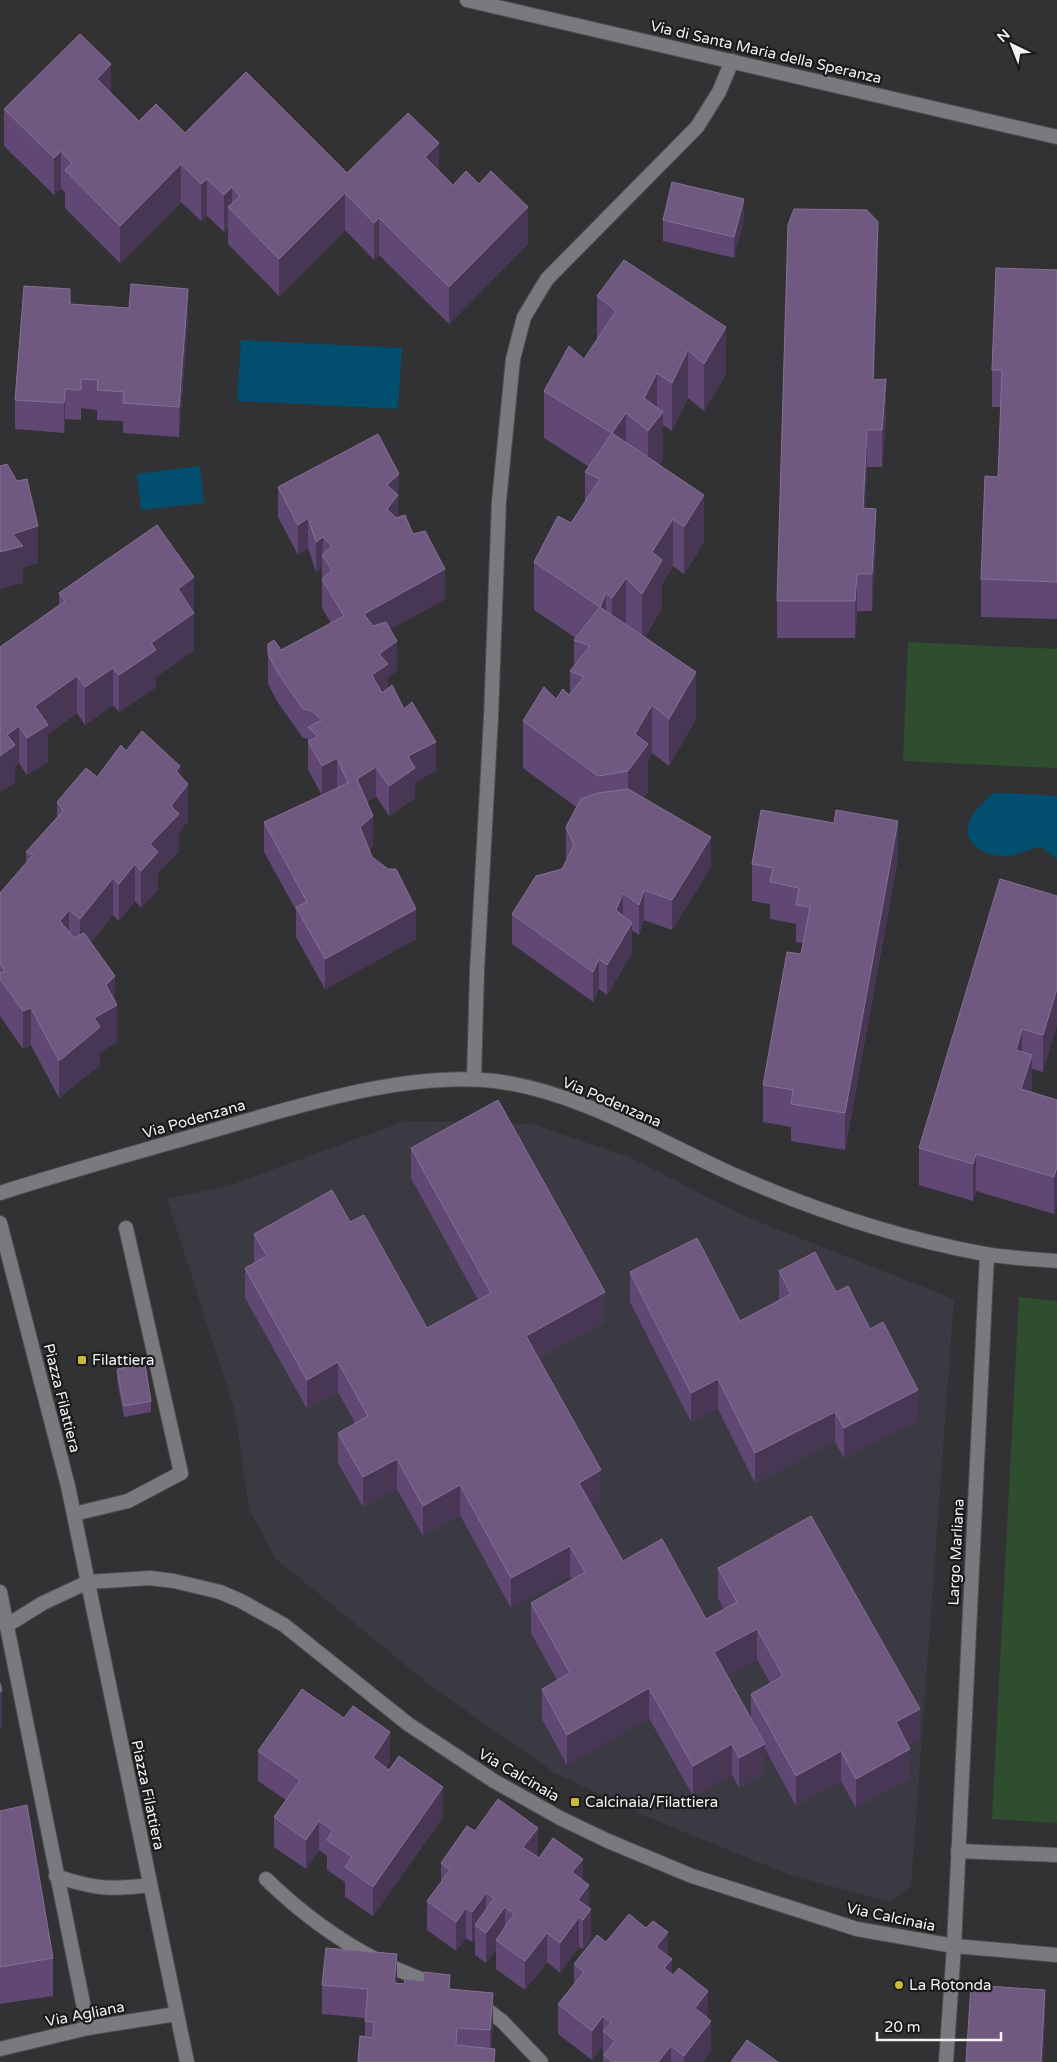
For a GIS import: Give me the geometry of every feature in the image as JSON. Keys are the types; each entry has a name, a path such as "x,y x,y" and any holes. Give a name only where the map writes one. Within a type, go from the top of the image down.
{"street":[{"name":"Via di Santa Maria della Speranza","path":"467,0 1057,137"},
{"path":"474,1080 477,971 491,717 499,501 512,368 518,333 531,303 547,279 697,127 719,92 732,61"},
{"name":"Via Podenzana","path":"0,1193 288,1108 426,1082 474,1080 506,1083 562,1097 785,1197 863,1225 987,1254 1057,1261"},
{"name":"Piazza Filattiera","path":"0,1224 74,1514 186,2062"},
{"path":"74,1514 128,1501 181,1473 126,1228"},
{"name":"Largo Marliana","path":"946,2062 954,1946 987,1254"},
{"name":"Via Calcinaia","path":"88,1582 150,1578 174,1580 220,1592 241,1600 284,1625 374,1699 440,1747 524,1799 600,1837 692,1876 857,1929 954,1946 1057,1955"},
{"path":"6,1626 43,1602 88,1582"},
{"path":"0,1592 88,2028"},
{"path":"958,1851 1057,1855"},
{"path":"56,1876 98,1888 150,1885"},
{"path":"266,1879 303,1913 376,1959 479,2004 502,2021 540,2062"},
{"name":"Via Agliana","path":"0,2049 88,2028 176,2014"}],"shaded area":[{"path":"405,1121 531,1124 629,1157 749,1218 954,1299 911,1886 890,1902 790,1875 650,1818 555,1773 436,1690 275,1558 249,1509 235,1412 167,1199 231,1185"}],"green space":[{"path":"908,642 1057,649 1057,768 903,761"},
{"path":"1019,1297 1057,1301 1057,1823 992,1819"}],"water":[{"path":"241,340 402,348 398,409 237,401"},
{"path":"200,466 204,503 141,510 137,474"},
{"path":"992,794 1057,796 1057,859 1041,847 1015,855 999,856 980,849 973,844 969,837 969,822 973,814"}],"building":[{"path":"80,34 111,64 97,79 139,121 156,104 185,133 246,72 347,173 408,113 439,143 425,157 453,185 466,171 479,184 491,171 528,207 449,287 379,218 374,223 345,193 279,259 228,207 240,196 232,187 224,195 207,179 201,184 181,164 120,226 65,170 72,163 61,151 54,158 4,109"},
{"path":"672,182 744,199 734,237 663,220"},
{"path":"794,209 867,210 878,222 873,380 886,379 882,430 867,430 863,508 876,509 872,574 857,574 855,601 777,601 788,225"},
{"path":"624,260 726,327 704,364 688,350 672,383 657,373 644,398 663,412 648,431 626,413 612,433 544,391 569,346 584,359 616,311 597,296"},
{"path":"996,268 1057,270 1057,582 981,579 985,476 998,477 1002,370 992,370"},
{"path":"131,284 188,289 179,407 123,403 124,392 97,390 98,380 81,379 81,390 65,389 64,403 15,400 24,286 70,289 70,304 129,308"},
{"path":"612,433 704,495 684,527 673,519 652,552 662,560 642,594 626,578 612,598 606,593 600,607 534,562 558,516 571,523 600,479 585,472"},
{"path":"378,434 399,474 387,485 398,495 387,509 396,518 405,515 413,534 425,531 445,569 364,614 373,626 386,622 397,641 379,654 388,664 372,675 382,693 392,685 404,709 412,702 436,742 408,756 415,768 389,786 376,767 357,779 373,816 360,827 372,857 388,869 396,869 416,909 325,959 296,907 307,902 264,822 348,783 337,758 322,766 308,741 318,737 308,727 322,720 312,711 303,709 278,673 268,654 268,644 274,640 281,650 344,616 322,579 332,570 322,555 332,546 323,537 316,542 308,518 298,525 278,487"},
{"path":"7,464 17,481 27,479 38,526 13,534 23,546 0,552 0,466"},
{"path":"157,525 194,577 178,589 194,613 151,643 156,650 119,675 113,668 85,687 77,676 35,706 48,725 27,738 19,726 7,735 15,745 0,756 0,647 65,601 59,593"},
{"path":"600,607 696,672 669,719 652,705 635,734 648,744 628,771 598,776 523,721 544,687 556,699 563,689 569,695 584,677 570,671 590,646 574,640"},
{"path":"142,731 180,766 176,771 188,784 171,806 179,814 150,844 158,852 141,871 135,864 119,884 113,878 80,919 69,910 60,921 74,938 84,933 115,976 106,985 117,1005 94,1018 100,1027 59,1061 31,1008 23,1011 0,979 0,973 5,971 0,964 0,893 33,855 26,852 63,811 57,802 86,768 97,777 121,745 126,751"},
{"path":"628,789 711,837 672,900 644,890 639,905 623,893 616,910 632,923 607,965 599,959 593,972 512,914 536,876 562,869 574,845 566,827 581,799 598,793"},
{"path":"761,810 834,823 836,810 898,821 845,1113 791,1104 793,1090 763,1085 787,952 801,954 810,907 796,905 799,888 770,882 773,868 752,864"},
{"path":"1000,879 1057,896 1057,989 1043,1035 1022,1029 1016,1050 1032,1055 1021,1089 1057,1100 1057,1167 1054,1177 976,1154 973,1164 919,1148"},
{"path":"498,1100 605,1292 526,1336 601,1470 579,1483 623,1561 662,1539 706,1619 737,1602 718,1568 811,1516 920,1709 896,1722 910,1749 856,1779 841,1751 796,1776 751,1694 783,1676 757,1629 714,1652 765,1744 739,1758 732,1744 693,1766 649,1688 567,1735 542,1689 570,1673 531,1603 585,1572 570,1546 511,1578 460,1485 423,1506 397,1459 363,1477 338,1433 368,1416 338,1362 307,1380 245,1268 267,1256 254,1234 332,1190 350,1222 364,1215 427,1328 491,1293 411,1148"},
{"path":"697,1238 740,1321 791,1294 779,1271 815,1252 836,1292 848,1286 870,1329 883,1322 918,1390 844,1428 835,1412 755,1453 718,1379 691,1393 630,1272"},
{"path":"145,1364 151,1401 124,1406 117,1369"},
{"path":"302,1689 344,1718 353,1706 390,1732 373,1758 389,1770 399,1756 443,1787 373,1887 345,1867 352,1857 327,1840 333,1830 319,1821 306,1840 274,1817 300,1780 258,1751"},
{"path":"498,1799 538,1828 523,1847 539,1858 553,1838 583,1859 572,1872 589,1885 578,1900 591,1909 583,1920 579,1917 560,1943 547,1933 525,1961 496,1940 514,1914 505,1907 486,1933 475,1925 494,1898 486,1893 472,1912 466,1908 456,1922 427,1901 450,1870 441,1863 467,1826 475,1831"},
{"path":"27,1805 53,1958 0,1967 0,1811"},
{"path":"629,1914 646,1928 653,1921 668,1932 656,1947 672,1959 664,1968 673,1975 679,1968 708,1991 695,2008 711,2021 684,2056 671,2046 658,2062 613,2062 604,2055 615,2041 603,2031 611,2022 603,2016 592,2031 558,2004 584,1972 574,1964 597,1935 606,1942"},
{"path":"326,1948 397,1954 394,1983 404,1984 405,1979 423,1981 424,1972 450,1975 449,1989 493,1993 490,2030 457,2028 456,2045 495,2049 494,2062 358,2062 360,2036 373,2038 374,2022 365,2021 368,1989 322,1985"},
{"path":"971,1985 1045,1990 1041,2062 966,2062"},
{"path":"747,2040 778,2062 731,2062"}],"place":[{"name":"Filattiera","path":"82,1360"},
{"name":"Calcinaia/Filattiera","path":"575,1802"},
{"name":"La Rotonda","path":"899,1985"}]}
